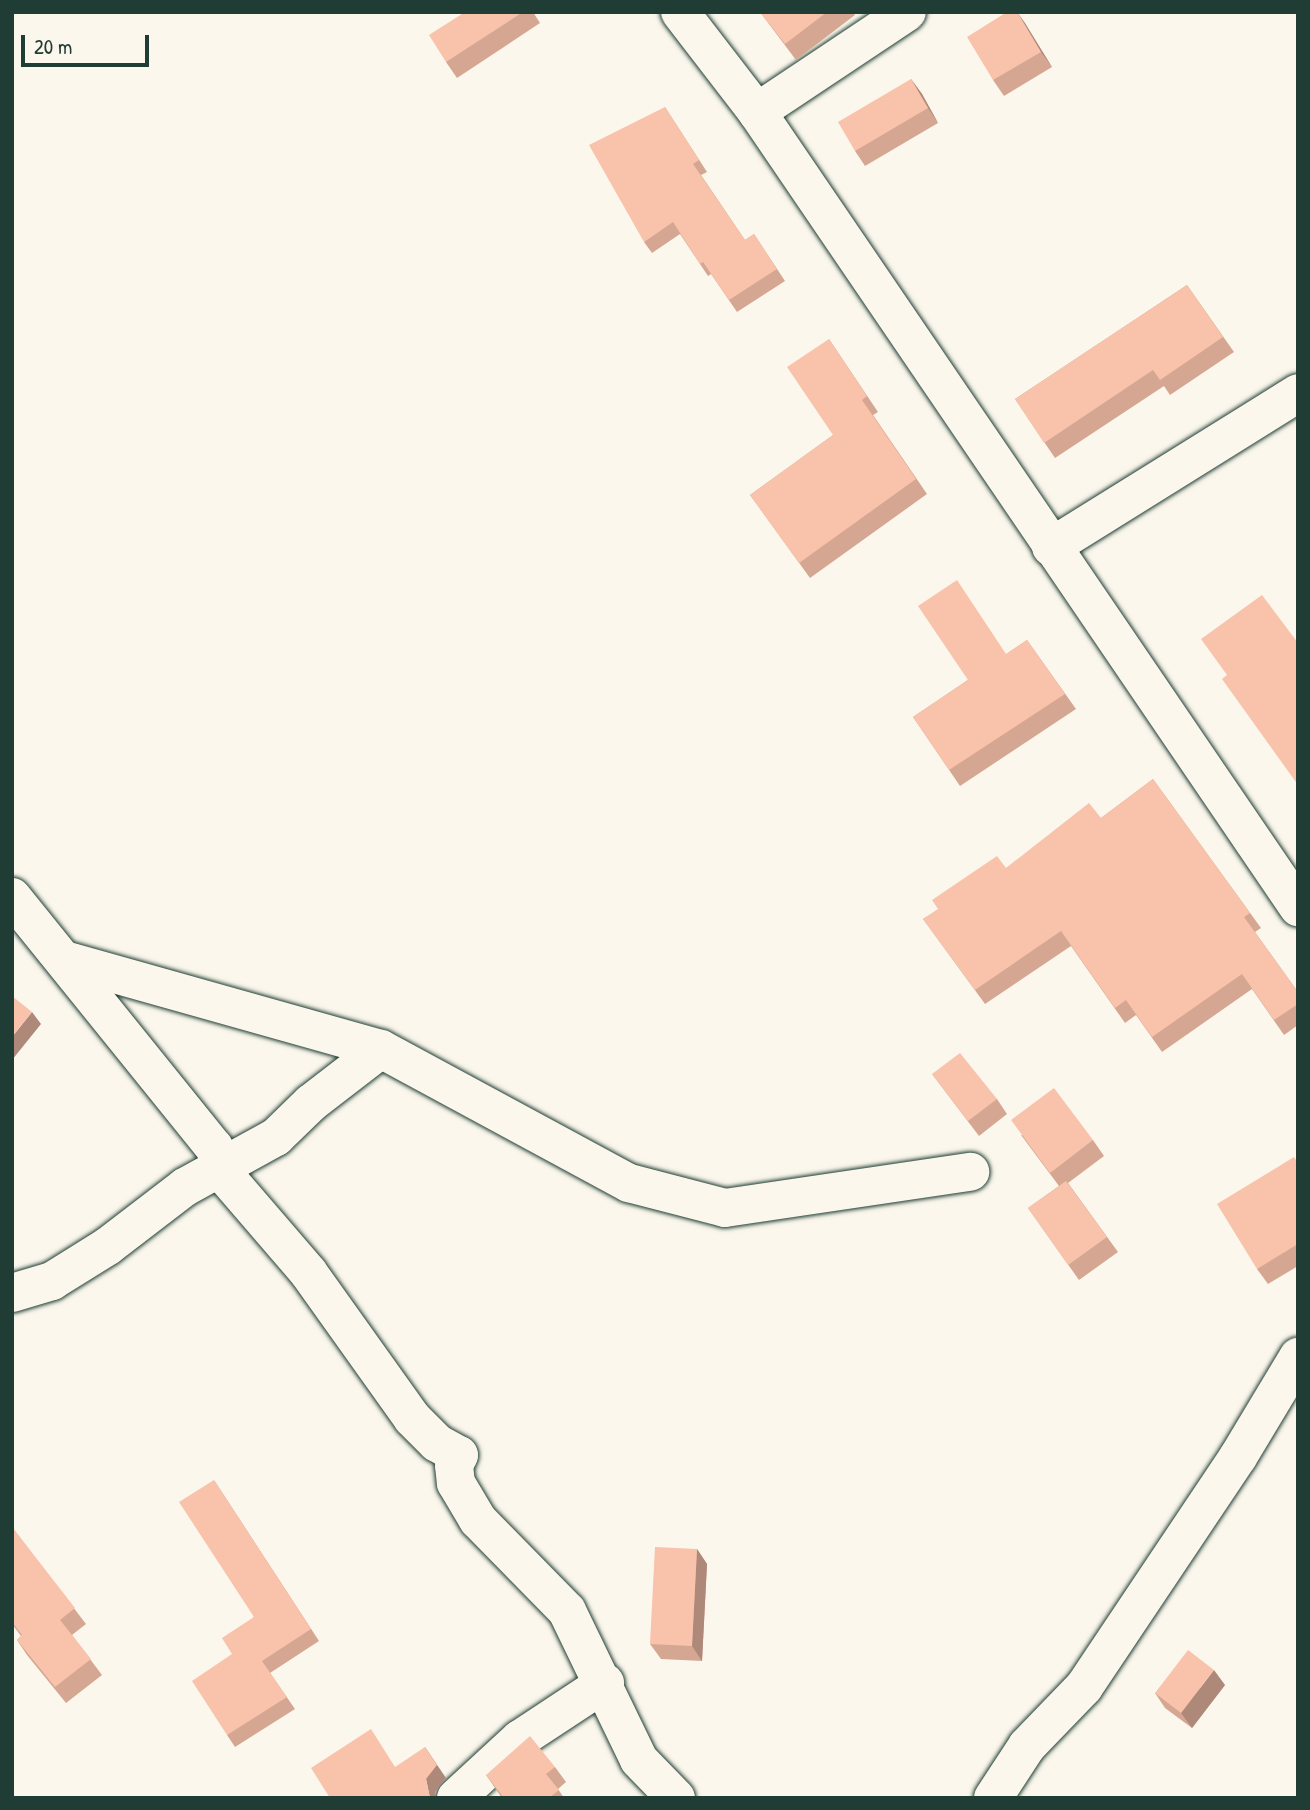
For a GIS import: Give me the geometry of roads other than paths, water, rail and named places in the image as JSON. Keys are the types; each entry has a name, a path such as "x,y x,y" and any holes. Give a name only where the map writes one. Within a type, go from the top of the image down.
{"street":[{"path":"680,12 757,112 1298,907"},
{"path":"757,112 907,12"},
{"path":"1051,547 1298,393"},
{"path":"12,897 68,961 214,1147 228,1179 309,1272 411,1418 437,1443 459,1455 454,1465 456,1483 478,1520 567,1611 605,1683 639,1760 676,1798"},
{"path":"68,961 381,1049 629,1182 725,1208 970,1172"},
{"path":"12,1293 52,1281 108,1246 185,1187 276,1138 311,1103 381,1049"},
{"path":"993,1798 1027,1746 1084,1687 1238,1457 1298,1357"},
{"path":"456,1798 520,1739 605,1683"}]}
